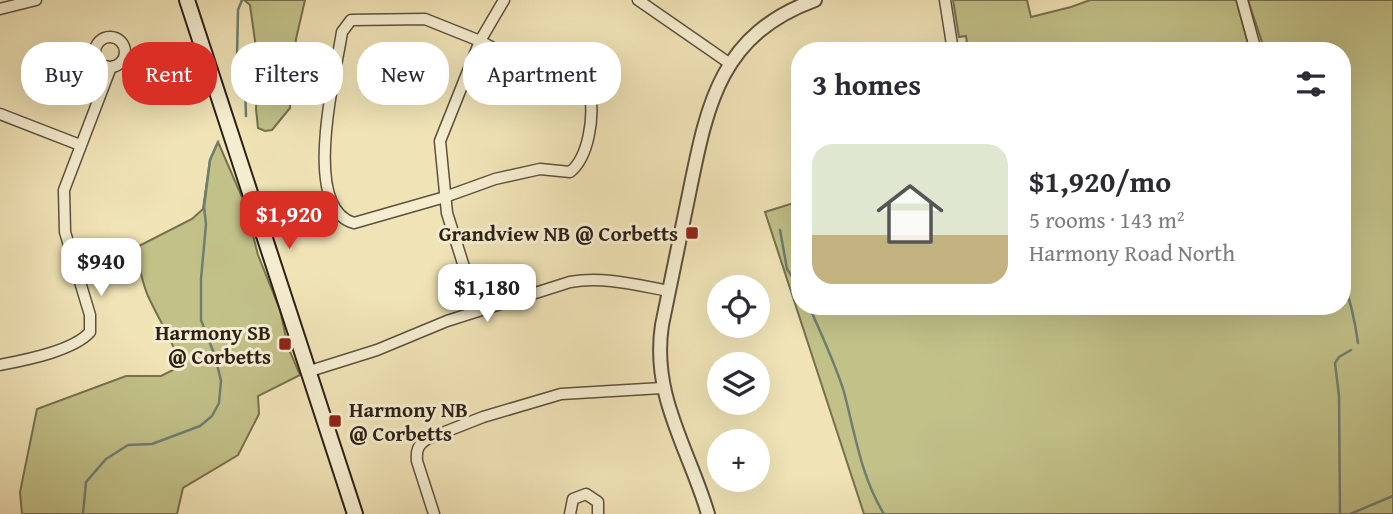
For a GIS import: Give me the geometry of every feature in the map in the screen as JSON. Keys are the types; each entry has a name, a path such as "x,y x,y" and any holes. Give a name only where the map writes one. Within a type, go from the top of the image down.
{"main road":[{"path":"187,0 355,514"}],"street":[{"path":"0,9 36,0"},
{"path":"478,311 447,213 440,141 480,41 504,0"},
{"path":"708,514 662,388 659,350 703,125 715,90 729,63 773,22 815,0"},
{"path":"945,0 952,42"},
{"path":"1242,0 1254,42"},
{"path":"644,2 729,63"},
{"path":"425,19 480,41 590,94 592,105 585,150 576,167 570,172 528,172 495,179 445,197 354,223 344,220 330,202 324,174 325,143 342,32 351,20 425,19"},
{"path":"0,365 32,358 75,343 90,332 90,315 65,232 64,190 111,66"},
{"path":"0,114 80,145"},
{"path":"310,371 377,350 478,311 584,280 614,280 669,291"},
{"path":"434,514 416,452 419,444 427,439 483,417 561,394 662,388"},
{"path":"570,514 573,499 586,494 598,502 597,514"}],"shaded area":[{"path":"244,0 305,0 296,42 255,42 250,5"},
{"path":"953,0 1027,0 1031,17 1090,0 1236,0 1247,42 967,42 966,36 959,37"},
{"path":"1248,0 1393,0 1393,514 864,514 799,315 1351,315 1351,42 1262,42"},
{"path":"256,105 290,105 272,130 265,131 258,128"},
{"path":"218,142 245,204 258,255 280,310 288,347 300,375 258,396 259,414 238,455 183,488 177,514 22,514 20,492 37,409 126,376 161,376 181,366 146,290 133,249 192,219 203,209 210,160"},
{"path":"791,204 791,291 765,212"}],"waterway":[{"path":"242,0 238,10 237,56 245,85 246,116"},
{"path":"83,514 86,482 106,459 128,445 152,444 200,426 212,416 219,403 221,381 201,320 201,279 206,224 204,207 210,160 218,142"},
{"path":"780,230 787,269 791,275"},
{"path":"1351,307 1358,343"},
{"path":"813,315 844,392 864,470 884,514"},
{"path":"1340,514 1339,396 1335,363 1339,357 1351,350"},
{"path":"1350,514 1393,496"}],"place":[{"name":"Grandview NB @ Corbetts","path":"692,233"},
{"name":"Harmony SB @ Corbetts","path":"285,344"},
{"name":"Harmony NB @ Corbetts","path":"335,421"}]}
